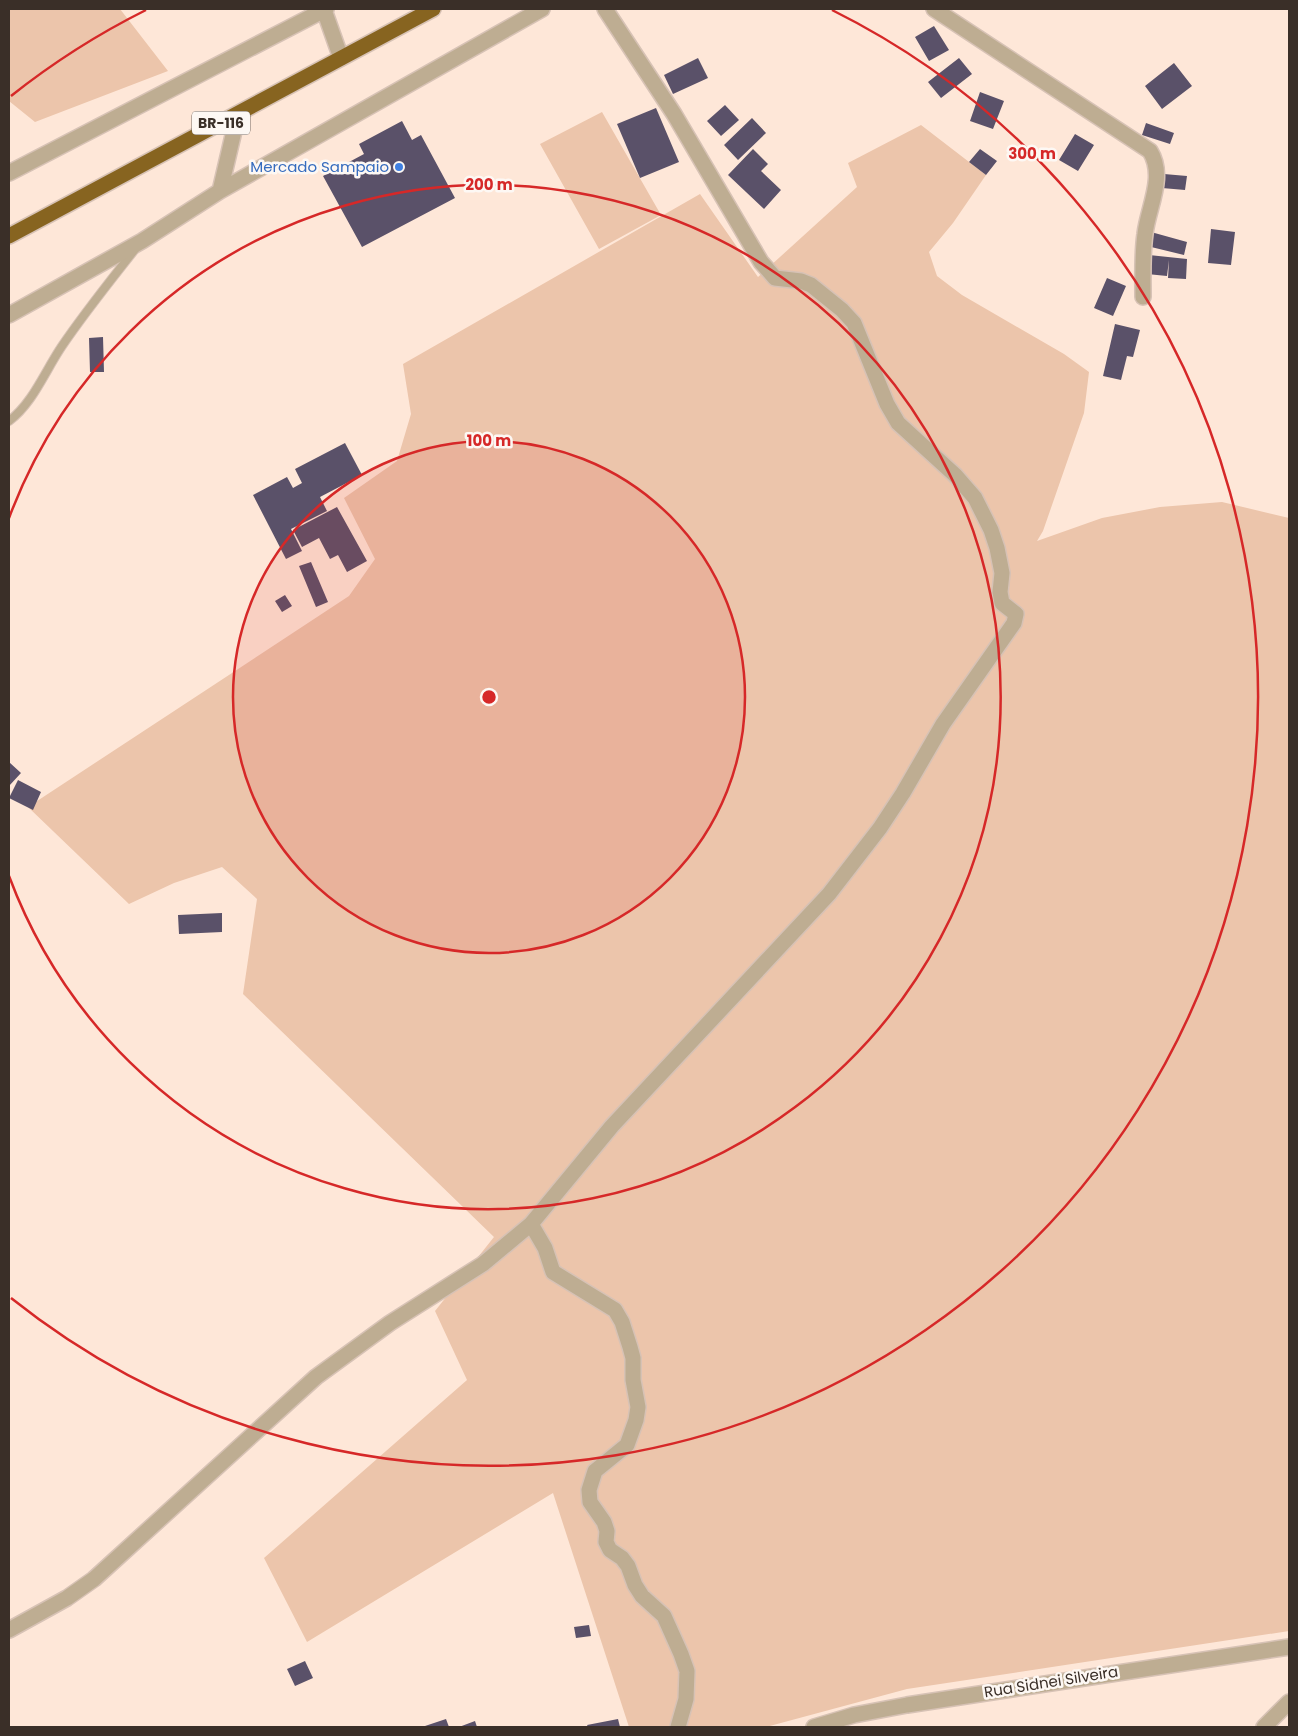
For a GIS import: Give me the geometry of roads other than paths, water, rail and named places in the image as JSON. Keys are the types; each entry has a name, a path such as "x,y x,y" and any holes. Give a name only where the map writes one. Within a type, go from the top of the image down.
{"highway":[{"name":"BR-116","path":"9,236 433,9"}],"street":[{"path":"9,315 142,241 220,191 542,9"},
{"path":"9,1630 67,1598 94,1579 316,1376 390,1323 483,1264 531,1224 612,1126 829,894 894,807 943,724 1016,617 1016,614 1002,603 1000,592 1002,573 991,530 971,492 898,423 888,404 854,323 836,305 811,285 801,281 774,278 761,262 674,114 605,9"},
{"path":"934,9 1150,151 1156,161 1158,175 1145,232 1143,297"},
{"path":"9,174 325,10 341,58"},
{"path":"220,191 238,114"},
{"path":"531,1224 545,1248 553,1272 615,1310 622,1322 630,1347 633,1358 633,1380 638,1407 636,1420 627,1445 596,1470 589,1490 590,1502 604,1522 607,1531 606,1542 610,1550 622,1558 628,1566 634,1585 642,1596 664,1616 681,1654 687,1671 686,1699 678,1727"},
{"name":"Rua Sidnei Silveira","path":"814,1727 854,1715 907,1705 1289,1647"},
{"path":"1264,1727 1289,1702"}],"lane":[{"path":"9,421 16,416 76,326 142,241"}],"place":[{"name":"Mercado Sampaio","path":"399,167"}]}
